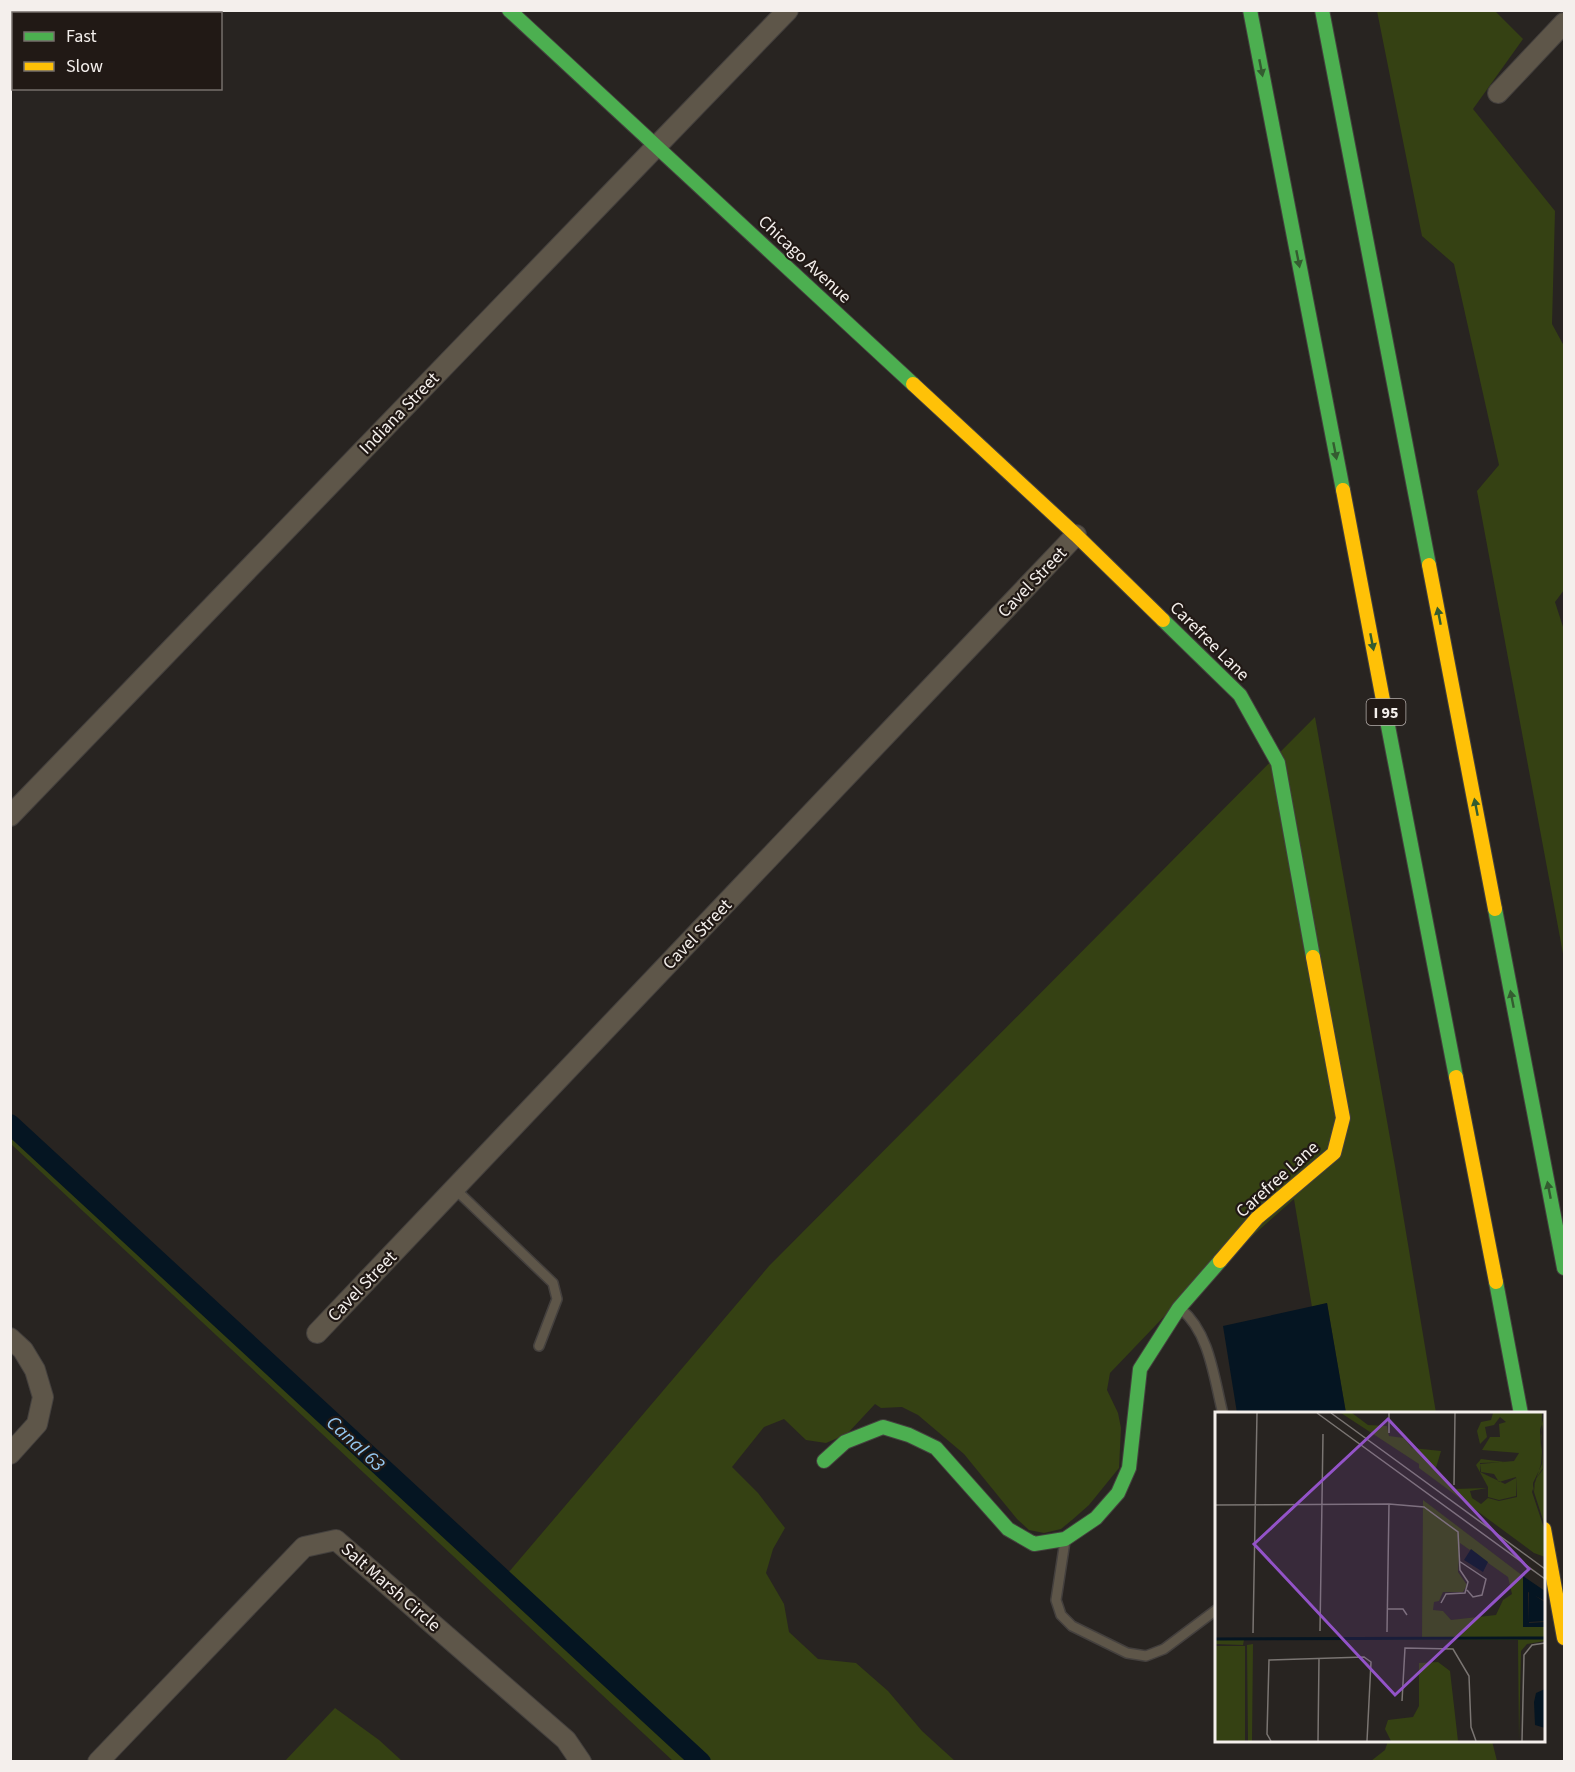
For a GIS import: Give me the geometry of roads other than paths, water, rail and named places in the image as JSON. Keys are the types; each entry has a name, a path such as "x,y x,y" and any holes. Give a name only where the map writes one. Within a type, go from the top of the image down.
{"main road":[{"name":"Chicago Avenue","path":"509,10 1076,535"},
{"name":"I 95","path":"1250,10 1521,1412"},
{"path":"1322,10 1564,1268"},
{"name":"Carefree Lane","path":"824,1461 845,1442 883,1427 909,1435 936,1448 1008,1529 1034,1544 1065,1539 1096,1518 1118,1493 1129,1468 1140,1369 1179,1308 1257,1218 1334,1153 1343,1118 1278,763 1240,695 1076,535"},
{"path":"1545,1534 1564,1638"}],"street":[{"name":"Indiana Street","path":"10,816 788,10"},
{"path":"1498,93 1564,23"},
{"name":"Cavel Street","path":"317,1333 1076,535"},
{"path":"10,1338 23,1350 35,1370 43,1397 37,1424 10,1454"},
{"name":"Salt Marsh Circle","path":"98,1761 304,1547 336,1540 566,1740 581,1761"}],"lane":[{"path":"454,1188 554,1283 557,1299 539,1346"},
{"path":"1179,1308 1191,1317 1207,1349 1223,1412"},
{"path":"1065,1539 1056,1600 1061,1615 1072,1626 1101,1641 1127,1653 1146,1656 1164,1649 1215,1611"}],"water":[{"path":"1327,1303 1346,1412 1237,1412 1223,1326"}],"waterway":[{"name":"Canal 63","path":"10,1124 701,1762"}]}
